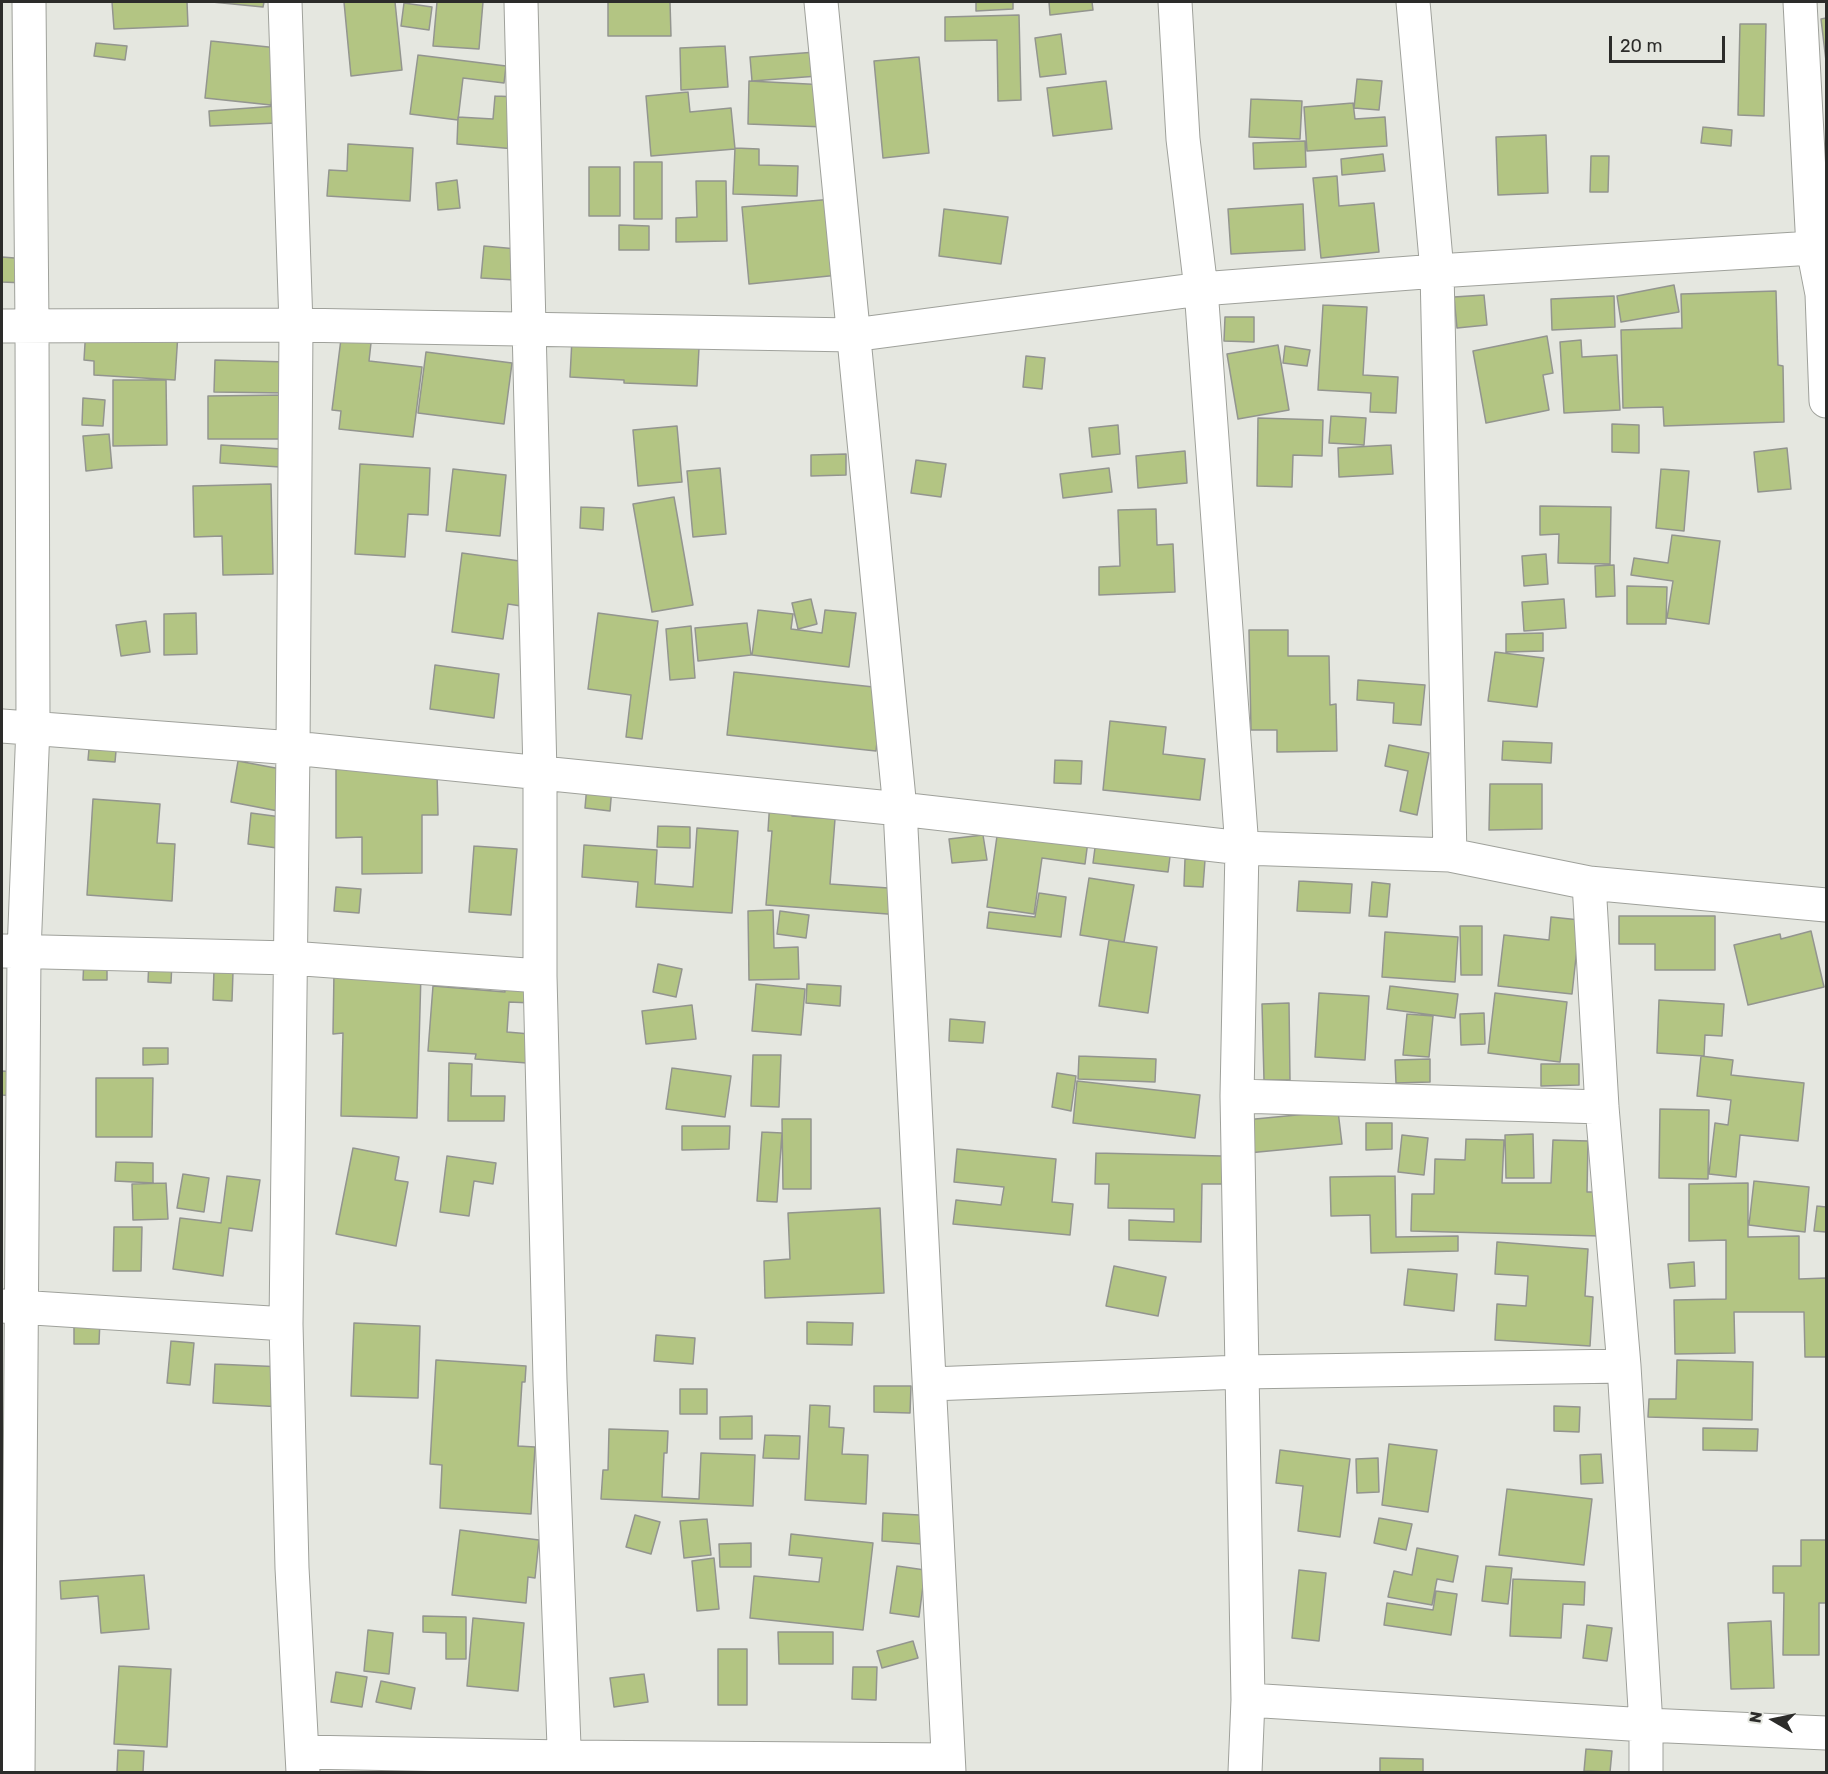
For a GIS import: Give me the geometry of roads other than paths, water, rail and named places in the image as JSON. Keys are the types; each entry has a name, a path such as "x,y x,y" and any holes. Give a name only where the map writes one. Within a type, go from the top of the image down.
{"street":[{"path":"18,1773 10,1633 13,952 17,726 17,326 29,2"},
{"path":"285,2 296,325 286,1324 292,1568 303,1762 949,1766 900,809 820,2"},
{"path":"521,2 540,773 540,976 550,1380 565,1765"},
{"path":"1175,2 1183,139 1202,289 1242,848 1237,1096 1248,1700 1245,1773"},
{"path":"1413,2 1437,271 1450,855"},
{"path":"1800,2 1813,248 1824,293 1827,401"},
{"path":"17,326 296,325 854,335 1202,289 1437,271 1813,248"},
{"path":"17,726 293,748 900,809 1242,848 1450,855 1589,883 1827,905"},
{"path":"1589,883 1602,1107 1624,1366 1646,1725 1646,1773"},
{"path":"13,952 290,958 540,976"},
{"path":"1237,1096 1602,1107"},
{"path":"11,1306 286,1324"},
{"path":"931,1384 1242,1372 1624,1366"},
{"path":"1248,1700 1646,1725 1827,1733"}]}
